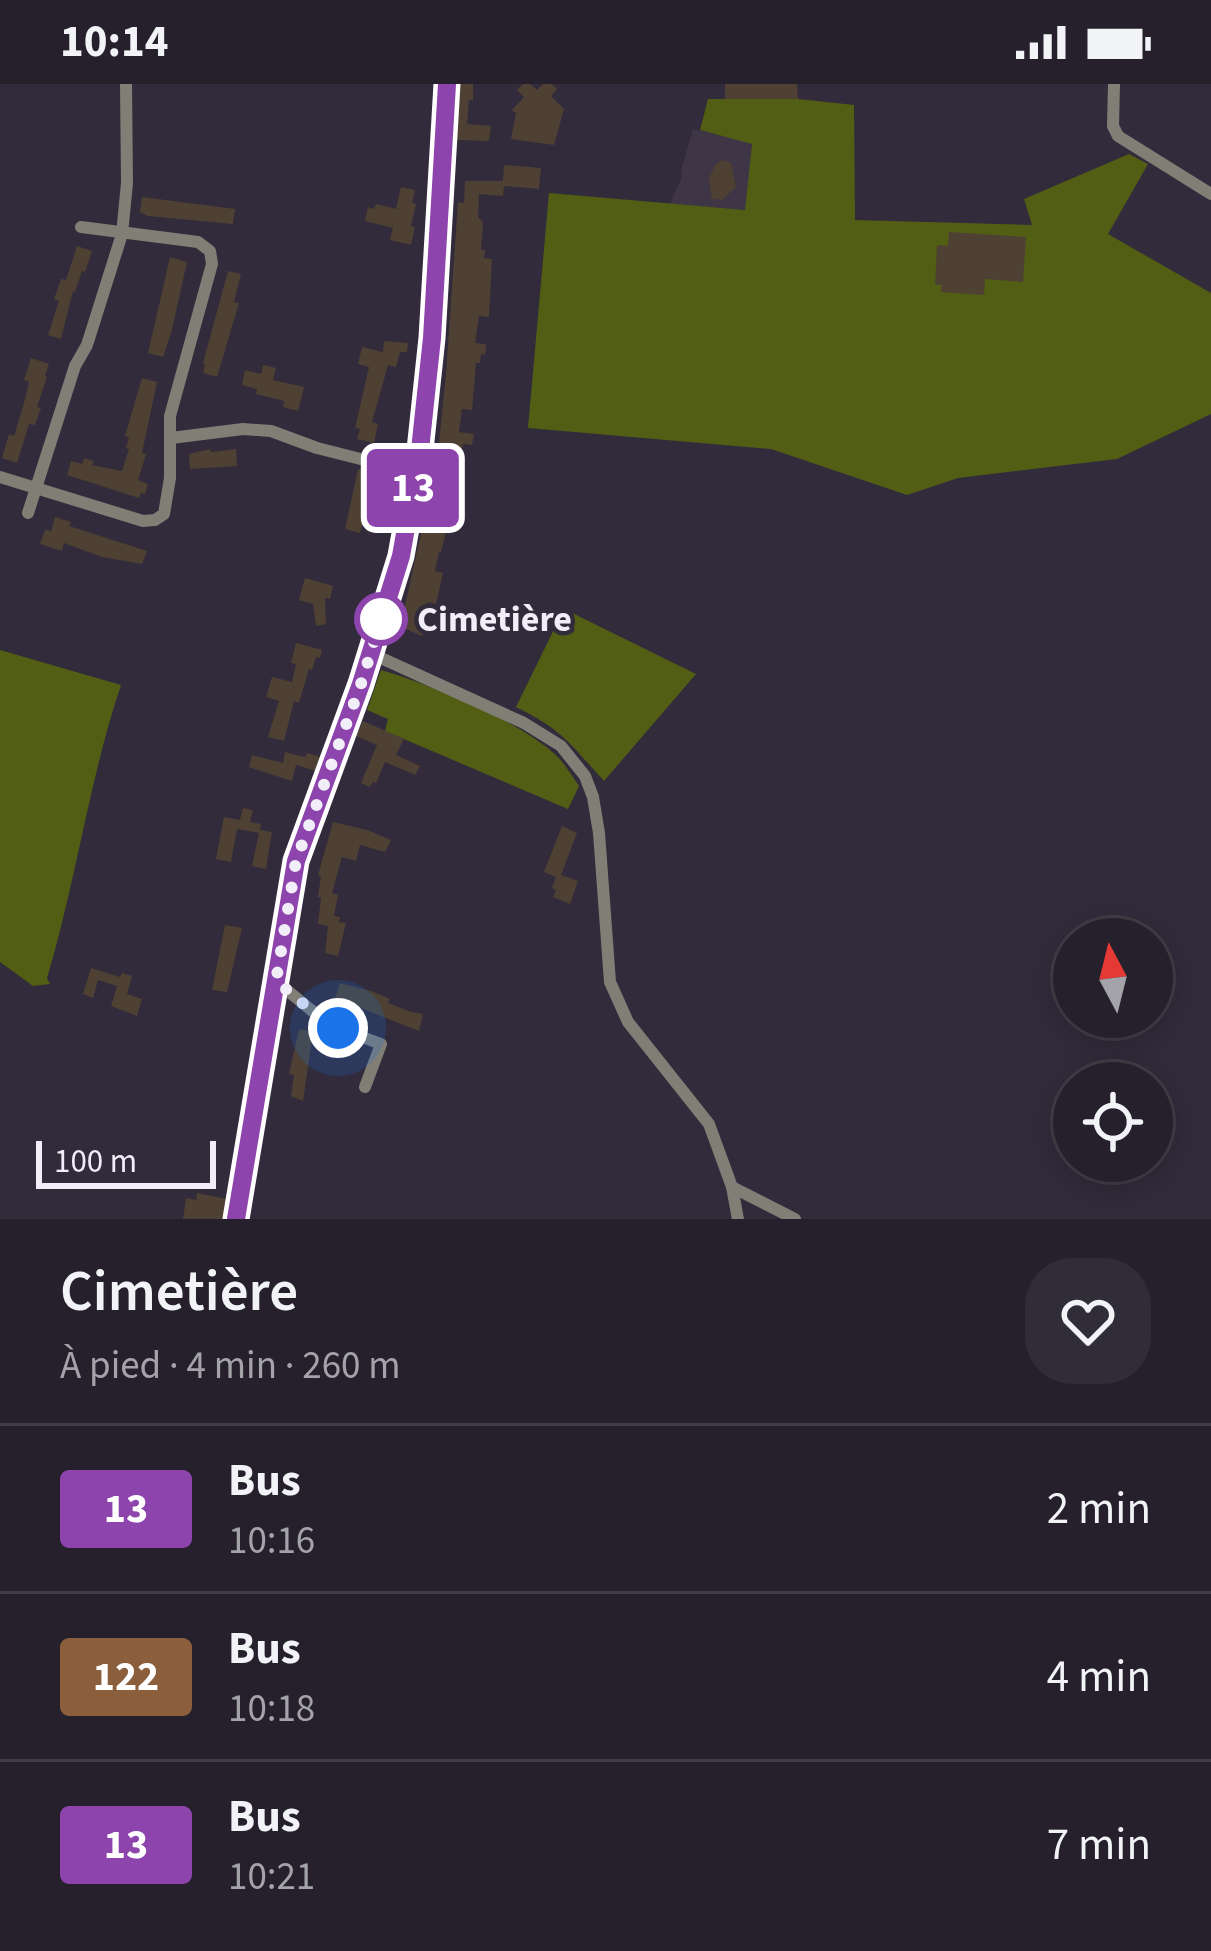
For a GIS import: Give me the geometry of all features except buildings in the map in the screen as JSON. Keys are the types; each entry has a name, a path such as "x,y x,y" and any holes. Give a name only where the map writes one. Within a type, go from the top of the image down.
{"street":[{"path":"28,513 122,234 127,182 126,84"},
{"path":"236,1219 296,861 401,556 432,338 447,84"},
{"path":"1114,84 1113,126 1118,136 1211,194"},
{"path":"0,477 143,521 164,514 170,416 212,264 210,251 198,242 81,226"},
{"path":"171,438 243,429 272,431 316,448 416,473"},
{"path":"370,653 544,733 570,753 585,776 599,833 610,982 628,1022 709,1124 732,1187 738,1219"},
{"path":"276,981 338,1028 381,1044 365,1087"},
{"path":"732,1187 795,1219"}],"shaded area":[{"path":"693,129 752,143 746,210 670,204"}],"green space":[{"path":"708,99 798,99 854,105 855,220 1032,225 1024,199 1129,154 1148,164 1108,234 1211,293 1211,414 1117,459 958,478 907,495 771,449 528,428 549,193 745,210 752,144 700,130"},
{"path":"564,609 696,674 604,781 556,731 516,707"},
{"path":"0,650 121,685 47,978 50,984 33,986 0,962"},
{"path":"381,670 469,703 534,738 559,758 579,786 568,809 385,731 388,719 367,710"}],"bus line":[{"name":"13","path":"236,1219 296,861 361,684 401,556 420,450 432,338 447,84"}],"place":[{"name":"Cimetière","path":"381,619"}],"route":[{"path":"338,1028 276,981 296,861 381,619"}]}
